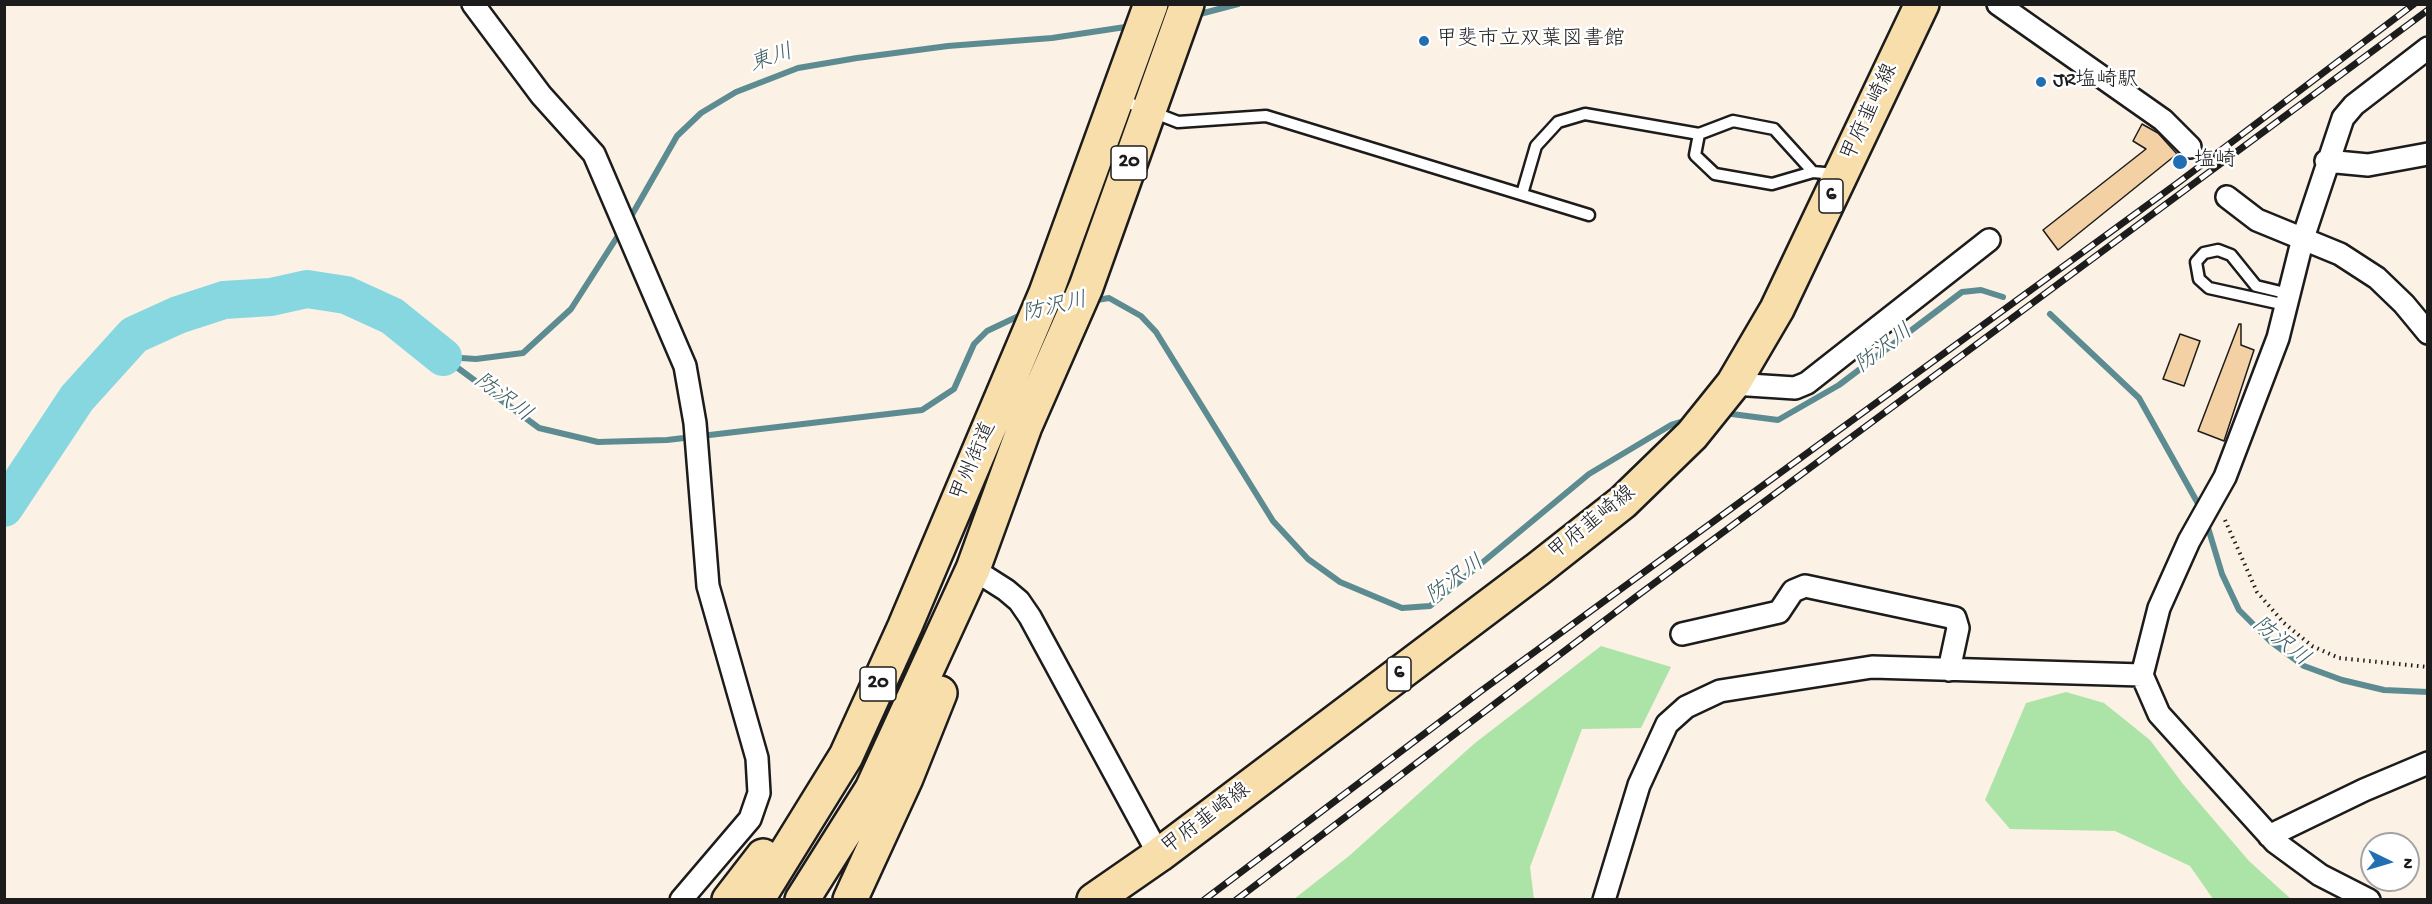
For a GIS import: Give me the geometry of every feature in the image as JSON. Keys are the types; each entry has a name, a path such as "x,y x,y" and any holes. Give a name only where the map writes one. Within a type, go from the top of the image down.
{"main road":[{"name":"甲州街道","path":"757,900 846,756 1030,333 1151,4"},
{"name":"甲州街道","path":"802,900 872,789 973,569 1025,426 1086,287 1187,4"},
{"name":"甲府韮崎線","path":"1094,900 1160,855 1538,569 1623,502 1692,435 1728,391 1777,309 1827,173 1922,4"},
{"path":"729,900 789,818 828,752 943,512 977,457"},
{"path":"850,900 906,778 937,703 973,569"}],"street":[{"path":"473,4 541,95 594,154 685,366 695,423 708,586 757,758 759,793 750,819 681,900"},
{"path":"1998,4 2163,120 2190,147"},
{"path":"2369,900 2320,876 2269,836 2159,714 2142,675 2159,608 2189,541 2214,498 2267,368 2288,299 2302,238 2326,161 2343,118 2354,105 2427,48"},
{"path":"2326,161 2368,165 2427,154"},
{"path":"2227,196 2257,220 2340,254 2377,278 2404,304 2427,333"},
{"path":"1728,391 1795,388 1807,383 1989,240"},
{"path":"973,569 1006,590 1019,601 1030,616 1160,855"},
{"path":"1682,634 1779,612 1792,591 1805,586 1955,618 1958,628 1949,670"},
{"path":"1604,900 1639,785 1667,724 1686,706 1720,691 1872,667 2142,675"},
{"path":"2269,836 2364,790 2427,763"}],"lane":[{"path":"1116,98 1178,122 1266,116 1588,215"},
{"path":"1522,195 1536,146 1558,122 1585,114 1698,134 1733,122 1773,129 1827,173"},
{"path":"1698,134 1695,155 1714,174 1772,184 1827,173"},
{"path":"2218,250 2230,255 2256,286 2288,299 2209,288 2199,279 2196,262 2204,253 2218,250"}],"path":[{"path":"2214,498 2257,592 2290,629 2312,646 2339,658 2427,667"}],"green space":[{"path":"1601,646 1671,667 1641,728 1582,729 1530,867 1534,899 1294,899 1349,856 1475,743"},
{"path":"2066,692 2104,703 2150,740 2183,784 2249,861 2291,899 2213,899 2190,866 2115,831 2010,829 1985,800 2026,703"}],"building":[{"path":"2142,124 2158,133 2177,154 2058,250 2043,230 2146,149 2133,141"},
{"path":"2239,324 2241,324 2241,345 2254,350 2224,441 2198,431"},
{"path":"2180,334 2200,341 2184,386 2163,379"}],"waterway":[{"name":"東川","path":"1196,15 1238,4"},
{"name":"東川","path":"629,220 677,136 701,113 736,92 798,68 948,46 1052,38 1132,26"},
{"name":"東川","path":"446,357 476,359 523,353 571,309 621,231"},
{"name":"防沢川","path":"4,508 77,398 134,335 178,315 224,300 271,297 307,289 346,295 392,316 443,357"},
{"name":"防沢川","path":"1724,413 1778,420 1839,385 1962,292 1981,290 2003,297"},
{"name":"防沢川","path":"1091,301 1109,298 1141,316 1156,332 1273,521 1308,559 1340,582 1402,608 1430,606 1589,474 1671,425 1688,420"},
{"name":"防沢川","path":"443,357 539,428 598,442 667,440 922,410 954,389 974,344 987,331 1025,313"},
{"name":"防沢川","path":"2050,314 2139,398 2201,509"},
{"name":"防沢川","path":"2206,521 2222,574 2239,610 2270,641 2304,666 2342,680 2384,690 2428,692"}],"railway":[{"path":"1204,900 1481,691 2179,182 2414,4"},
{"path":"1236,900 1637,596 2428,10"}],"place":[{"name":"甲斐市立双葉図書館","path":"1424,41"},
{"name":"JR塩崎駅","path":"2041,82"},
{"name":"塩崎","path":"2180,162"}]}
